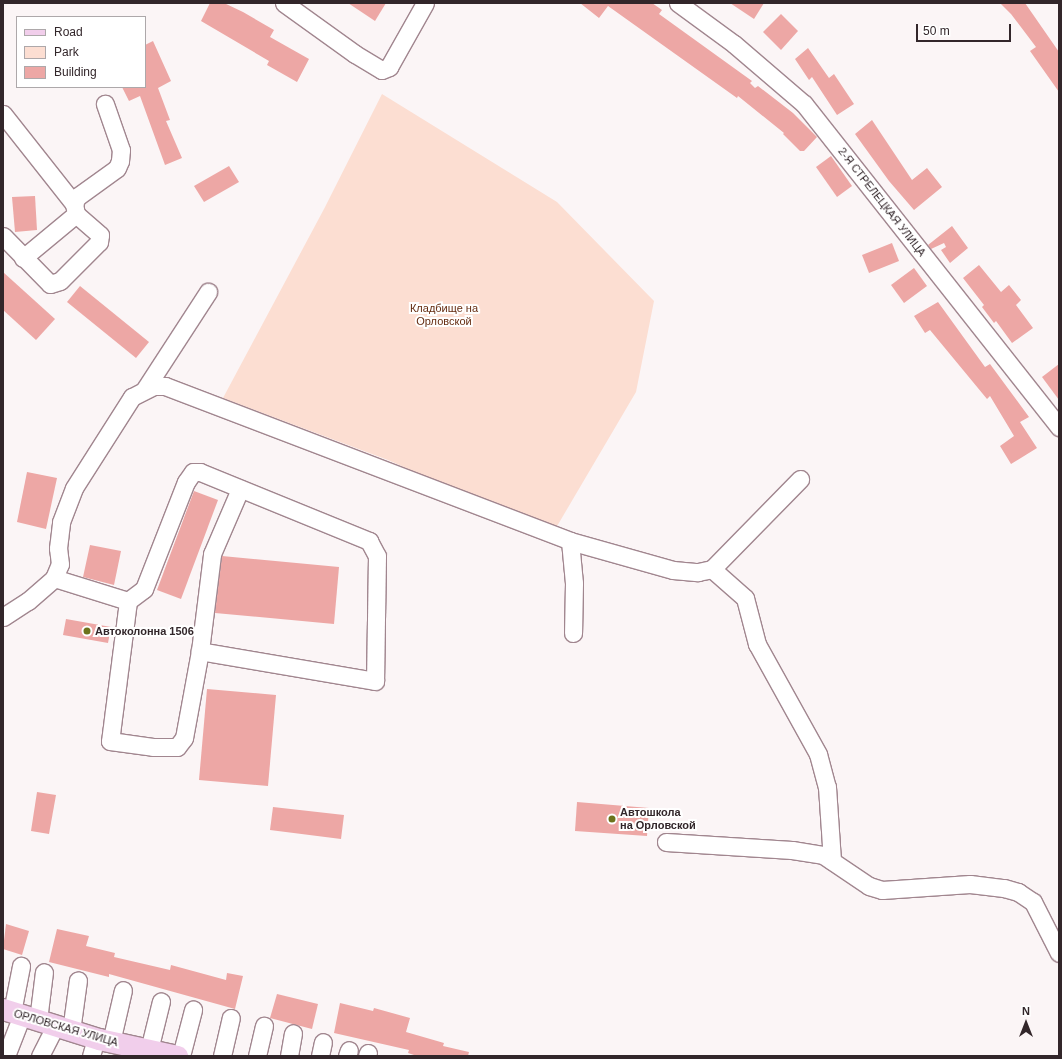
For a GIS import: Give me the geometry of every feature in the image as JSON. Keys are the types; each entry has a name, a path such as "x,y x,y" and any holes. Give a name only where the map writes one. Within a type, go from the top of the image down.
{"main road":[{"name":"ОРЛОВСКАЯ УЛИЦА","path":"34,1019 99,1046 177,1056"}],"street":[{"path":"284,3 360,57 382,70 389,67 425,3"},
{"name":"2-Я СТРЕЛЕЦКАЯ УЛИЦА","path":"678,3 734,44 804,104 1059,427"},
{"path":"23,258 75,209 77,197 117,168 120,161 121,150 105,104"},
{"path":"3,114 75,209 100,235 99,242 60,281 50,284 3,236"},
{"path":"145,389 208,292"},
{"path":"3,617 28,601 54,578 60,564 58,544 61,522 74,488 132,397 145,389 165,386 570,541 673,570 698,572 712,569 800,479"},
{"path":"200,651 375,682 377,556 369,541 240,488 200,472 193,472 186,482 144,589 128,601 110,741 152,748 177,747 184,738 200,651 212,554 240,488"},
{"path":"570,541 574,583 573,633"},
{"path":"712,569 745,598 757,644 818,754 827,787 832,861"},
{"path":"54,578 128,601"},
{"path":"666,842 799,851 822,855 869,886 882,890 970,884 1018,892 1033,902 1059,953"},
{"path":"21,966 34,1019 40,1056"},
{"path":"34,1019 44,972"},
{"path":"6,1056 34,1019 78,980"},
{"path":"99,1046 123,990"},
{"path":"141,1051 161,1001"},
{"path":"182,1056 193,1010"},
{"path":"222,1056 231,1018"},
{"path":"257,1056 264,1026"},
{"path":"289,1056 294,1033"}],"green space":[{"name":"Кладбище на Орловской","path":"382,94 557,202 654,301 636,392 553,533 388,460 223,398 324,209"}],"building":[{"path":"210,3 224,3 243,12 274,30 270,37 309,59 297,82 267,65 269,61 201,21"},
{"path":"348,3 386,3 375,21"},
{"path":"580,3 652,3 662,10 659,14 752,81 750,83 755,88 758,86 793,113 817,137 804,151 800,151 783,134 784,133 738,96 737,98 608,6 599,18"},
{"path":"730,3 764,3 754,19"},
{"path":"1000,3 1025,3 1059,52 1059,92 1030,51 1036,47 1011,14"},
{"path":"781,14 798,31 781,50 763,32"},
{"path":"153,41 171,81 158,88 170,120 166,121 182,158 165,165 140,96 129,101 122,88 146,88 146,44"},
{"path":"808,48 829,78 834,74 854,104 837,115 812,77 809,80 795,59"},
{"path":"872,120 912,180 927,168 942,187 914,210 889,181 855,134"},
{"path":"831,156 852,186 837,197 816,167"},
{"path":"229,166 239,182 204,202 194,186"},
{"path":"35,196 37,230 15,232 12,197"},
{"path":"952,226 968,248 950,263 941,250 946,247 944,243 931,249 928,245"},
{"path":"892,243 899,261 869,273 862,255"},
{"path":"979,265 1001,292 1009,285 1021,300 1016,305 1033,328 1012,343 996,321 994,323 982,307 984,305 963,278"},
{"path":"914,268 927,286 904,303 891,285"},
{"path":"3,272 55,319 36,340 3,310"},
{"path":"80,286 149,342 136,358 67,302"},
{"path":"938,302 985,367 990,364 1029,417 1020,422 1037,448 1011,464 1000,446 1014,436 990,396 987,399 930,330 925,333 914,316"},
{"path":"1059,364 1059,400 1042,377"},
{"path":"27,472 57,478 46,529 17,522"},
{"path":"194,491 218,500 181,599 157,590"},
{"path":"90,545 121,551 114,585 83,577"},
{"path":"222,556 339,567 334,624 215,613"},
{"name":"Автоколонна 1506","path":"66,619 111,627 108,643 63,635"},
{"path":"207,689 276,695 268,786 199,780"},
{"path":"37,792 56,795 49,834 31,831"},
{"name":"Автошкола на Орловской","path":"577,802 649,808 647,836 575,831"},
{"path":"273,807 344,815 341,839 270,830"},
{"path":"6,924 29,931 22,955 3,949"},
{"path":"57,929 89,936 86,946 115,953 114,957 170,970 171,965 226,980 227,973 243,976 235,1009 109,974 109,977 49,962"},
{"path":"277,994 318,1004 312,1029 270,1018"},
{"path":"340,1003 373,1011 374,1008 410,1018 406,1032 444,1043 443,1046 469,1052 468,1056 417,1056 408,1053 409,1050 334,1033"}],"place":[{"name":"Автоколонна 1506","path":"87,631"},
{"name":"Автошкола на Орловской","path":"612,819"}]}
